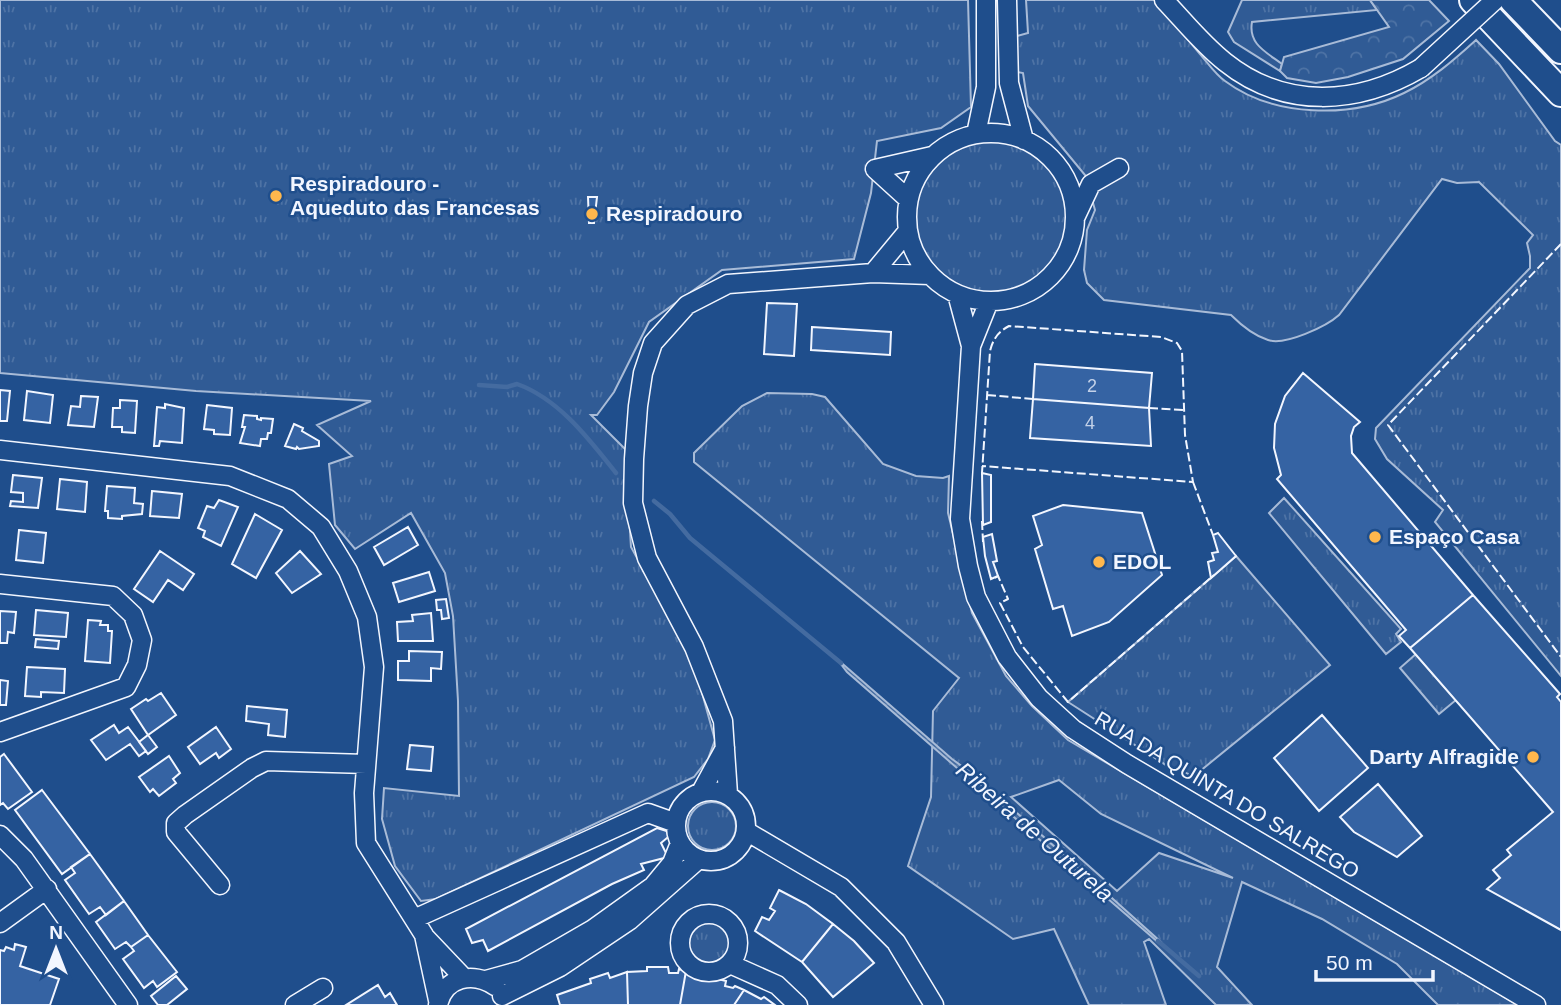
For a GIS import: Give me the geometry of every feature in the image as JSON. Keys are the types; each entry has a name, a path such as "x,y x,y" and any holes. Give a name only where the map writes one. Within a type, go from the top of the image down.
{"highway":[{"path":"1473,0 1561,93"},
{"path":"1513,0 1561,50"}],"street":[{"path":"976,134 986,87 985,0"},
{"path":"1007,0 1009,83 1024,140"},
{"path":"1164,0 1234,69 1263,85 1294,94 1327,98 1379,89 1421,68 1495,0"},
{"path":"1182,0 1212,50"},
{"path":"1075,218 1072,194 1062,171 1039,148 1009,134 976,134 952,142 932,156 917,176 908,199 907,232 919,262 930,275 957,294 989,301 1021,295 1049,277 1068,250 1075,218 1091,184 1119,168"},
{"path":"908,199 875,169 932,156"},
{"path":"873,273 907,232"},
{"path":"728,794 723,721 694,647 647,558 634,503 634,459 643,373 653,343 687,305 728,284 873,273 930,275"},
{"name":"RUA DA QUINTA DO SALREGO","path":"957,294 971,346"},
{"name":"RUA DA QUINTA DO SALREGO","path":"989,301 971,346 960,519 965,555 976,597 1006,657 1039,698 1073,729 1127,764 1536,1005"},
{"path":"0,450 230,476 288,499 321,527 348,571 368,617 374,667 364,793 366,843 424,935 463,978"},
{"path":"0,584 113,596 133,615 142,640 137,664 126,687 0,732"},
{"path":"701,792 725,748"},
{"path":"220,885 176,832 176,824 185,815 251,768 266,761 366,764"},
{"path":"735,852 743,842 746,831 746,818 741,807 728,794 716,791 701,792 690,797 682,807 676,824 680,843 699,859 716,860 735,852 781,853"},
{"path":"414,919 648,813 676,824"},
{"path":"746,831 841,887 896,942 934,1005"},
{"path":"0,835 16,849 47,889 128,1005"},
{"path":"486,980 522,970 593,929 653,886 672,863 680,843"},
{"path":"438,1003 444,990 452,982 475,977 496,986 504,1000 630,920 699,859"},
{"path":"0,923 47,889"},
{"path":"424,935 438,1003"},
{"path":"730,964 776,985 797,1005"},
{"path":"295,1005 323,988"}],"green space":[{"path":"0,0 968,0 971,107 941,128 877,141 871,193 854,259 722,270 649,322 614,392 597,415 591,415 625,449 631,547 693,660 715,740 708,759 694,777 436,899 421,901 395,866 382,819 384,788 459,796 458,701 453,616 445,573 411,513 355,549 335,525 329,464 352,456 317,425 371,401 196,391 0,373"},
{"path":"1026,0 1156,0 1221,78 1244,93 1289,107 1337,110 1383,101 1424,82 1476,40 1499,64 1555,141 1561,145 1561,676 1435,522 1443,510 1387,459 1375,439 1376,428 1530,268 1527,243 1533,235 1479,182 1457,183 1442,179 1339,315 1305,334 1285,340 1268,340 1248,330 1231,315 1104,300 1087,283 1084,270 1087,230 1095,210 1085,175 1028,106 1023,73 1017,72 1017,36 1028,33"},
{"path":"1242,0 1370,0 1377,10 1252,22 1251,30 1256,42 1282,64 1280,71 1234,42 1228,32"},
{"path":"1370,0 1429,0 1449,21 1403,59 1348,77 1316,83 1287,78 1280,71 1284,57 1389,27"},
{"path":"991,141 1020,147 1045,163 1061,188 1067,217 1061,246 1045,271 1020,287 991,293 962,287 937,271 921,246 915,217 921,188 937,163 962,147"},
{"path":"767,393 825,397 883,464 916,476 949,476 948,513 972,613 1006,676 1032,706 1068,740 1518,1005 1438,1005 1397,964 1322,919 1242,882 1217,967 1252,1005 1216,1005 1149,939 1144,942 1166,1005 1089,1005 1054,929 1013,939 908,866 931,797 933,711 959,678 694,462 694,453 742,406","holes":["1059,780 1101,814 1233,878 1159,853 1117,891 1011,797"]},
{"path":"1284,498 1401,629 1396,634 1401,642 1386,654 1269,513"},
{"path":"1236,556 1330,665 1194,776 1169,767 1068,702"},
{"path":"1416,654 1456,700 1439,714 1400,668"},
{"path":"712,802 729,809 736,826 729,843 712,850 695,843 688,826 695,809"},
{"path":"709,921 725,927 731,943 725,959 709,965 693,959 687,943 693,927"}],"water":[{"path":"837,659 952,759 978,778 1161,942 1160,944 1017,820 980,784 957,768 847,672"}],"building":[{"name":"Respiradouro","path":"588,197 597,197 594,223 589,223"},
{"path":"767,303 797,304 794,356 764,354"},
{"path":"812,327 891,332 890,355 811,350"},
{"path":"1035,364 1152,373 1149,408 1033,399"},
{"name":"Espaço Casa","path":"1303,373 1360,422 1354,427 1351,436 1352,453 1473,595 1410,648 1399,636 1406,630 1277,479 1281,475 1274,448 1275,424 1285,396"},
{"path":"0,390 10,391 7,421 0,421"},
{"path":"27,391 53,395 50,423 24,420"},
{"path":"81,396 98,397 94,427 68,425 71,406 80,407"},
{"path":"1033,399 1149,408 1151,446 1030,438"},
{"path":"120,400 137,401 135,433 122,432 122,427 112,427 113,408 120,408"},
{"path":"165,404 184,408 182,443 160,441 159,446 154,446 157,407 165,408"},
{"path":"207,405 232,408 230,435 214,434 214,430 204,429"},
{"path":"244,415 257,416 257,419 261,420 273,419 271,433 268,433 267,439 261,439 260,446 240,443 245,427 242,427"},
{"path":"294,424 319,441 319,446 296,449 285,446"},
{"path":"982,473 991,475 991,522 983,525"},
{"path":"13,475 42,478 38,508 10,506 11,501 23,502 23,493 11,492"},
{"path":"60,479 87,482 85,512 57,509"},
{"path":"107,486 135,488 134,503 143,504 142,514 122,516 122,519 108,518 108,511 105,511"},
{"path":"152,491 182,494 179,518 150,516"},
{"path":"219,500 238,507 221,546 203,537 205,531 198,528 207,506 214,508"},
{"name":"EDOL","path":"1063,505 1142,513 1162,575 1109,622 1072,636 1063,606 1053,609 1035,549 1042,545 1033,516"},
{"path":"255,514 282,530 256,578 232,564"},
{"path":"408,527 418,545 384,565 374,547"},
{"path":"19,530 46,533 43,563 16,560"},
{"path":"1218,533 1236,556 1211,578 1208,562 1214,560 1212,553 1218,552 1213,535"},
{"path":"992,534 997,561 993,562 998,576 991,579 983,537"},
{"path":"160,551 194,574 183,590 168,580 153,602 134,589"},
{"path":"300,551 321,574 292,593 276,573"},
{"path":"429,572 435,591 399,602 393,583"},
{"name":"Darty Alfragide","path":"1473,595 1560,694 1557,697 1561,702 1561,930 1487,889 1500,878 1493,870 1511,855 1507,850 1553,812 1410,648"},
{"path":"446,599 449,618 442,619 436,600"},
{"path":"36,610 68,613 66,637 34,635"},
{"path":"0,611 16,612 14,633 8,632 7,643 0,643"},
{"path":"431,613 433,641 398,641 397,622 413,621 412,615"},
{"path":"88,620 101,621 100,625 108,625 108,631 112,631 110,663 85,661"},
{"path":"36,639 59,641 58,649 35,647"},
{"path":"409,651 442,652 441,669 431,668 431,681 398,680 398,661 409,661"},
{"path":"27,667 65,669 64,693 41,692 41,697 25,696"},
{"path":"0,680 8,681 6,705 0,705"},
{"path":"161,693 176,715 148,735 131,709"},
{"path":"247,706 287,710 285,737 268,735 269,724 246,721"},
{"path":"1322,715 1368,768 1319,811 1274,758"},
{"path":"114,725 119,733 128,727 146,751 139,756 130,744 106,760 91,740"},
{"path":"216,727 231,749 219,758 216,753 200,764 188,747"},
{"path":"148,735 157,747 148,754 139,742"},
{"path":"410,745 433,747 431,771 407,769"},
{"path":"4,754 32,792 8,809 3,803 0,805 0,757"},
{"path":"169,756 180,773 173,779 176,783 159,796 153,789 150,792 139,777"},
{"path":"1378,784 1422,836 1397,857 1354,832 1340,817"},
{"path":"42,790 90,854 62,874 15,810"},
{"path":"657,828 673,833 661,843 668,857 641,864 644,870 612,884 488,951 483,940 472,943 466,929"},
{"path":"90,854 124,901 106,915 100,907 89,914 65,880 75,873 71,867"},
{"path":"779,890 806,904 833,924 802,962 755,931 762,917 769,920 775,911 770,908"},
{"path":"124,901 148,935 131,947 126,942 115,949 96,922"},
{"path":"833,924 854,941 874,963 833,997 802,962"},
{"path":"148,935 177,972 157,987 153,981 144,988 123,959 134,951 131,947"},
{"path":"15,944 26,947 20,966 59,979 50,1005 0,1005 0,950 4,951 6,947 14,950"},
{"path":"647,967 668,967 669,973 678,973 679,969 686,971 680,1005 628,1005 627,972 647,971"},
{"path":"686,971 726,981 725,986 744,990 734,1005 680,1005"},
{"path":"627,972 628,1005 560,1005 557,995 591,983 590,979 608,973 610,978"},
{"path":"176,976 187,989 167,1005 158,1005 151,996"},
{"path":"378,985 385,997 390,993 397,1005 346,1005"},
{"path":"744,990 761,999 764,997 775,1005 734,1005"}],"waterway":[{"path":"479,385 507,387 517,384 546,399 572,421 616,473"},
{"path":"654,501 670,514 690,538 841,663"},
{"name":"Ribeira de Outurela","path":"1158,941 1199,976"}],"fence":[{"path":"1561,244 1388,425 1561,657"},
{"path":"982,466 1193,482 1185,435 1182,351 1177,343 1161,337 1009,326 1005,328 996,336 990,351 982,473 982,475"},
{"path":"987,395 1033,399"},
{"path":"1149,408 1184,410"},
{"path":"1193,482 1213,535"},
{"path":"982,521 983,542"},
{"path":"995,578 998,576 1008,599 1000,603 1023,647 1068,702 1214,575"}],"place":[{"name":"Respiradouro - Aqueduto das Francesas","path":"276,196"},
{"name":"Respiradouro","path":"592,214"},
{"name":"Espaço Casa","path":"1375,537"},
{"name":"EDOL","path":"1099,562"},
{"name":"Darty Alfragide","path":"1533,757"}]}
